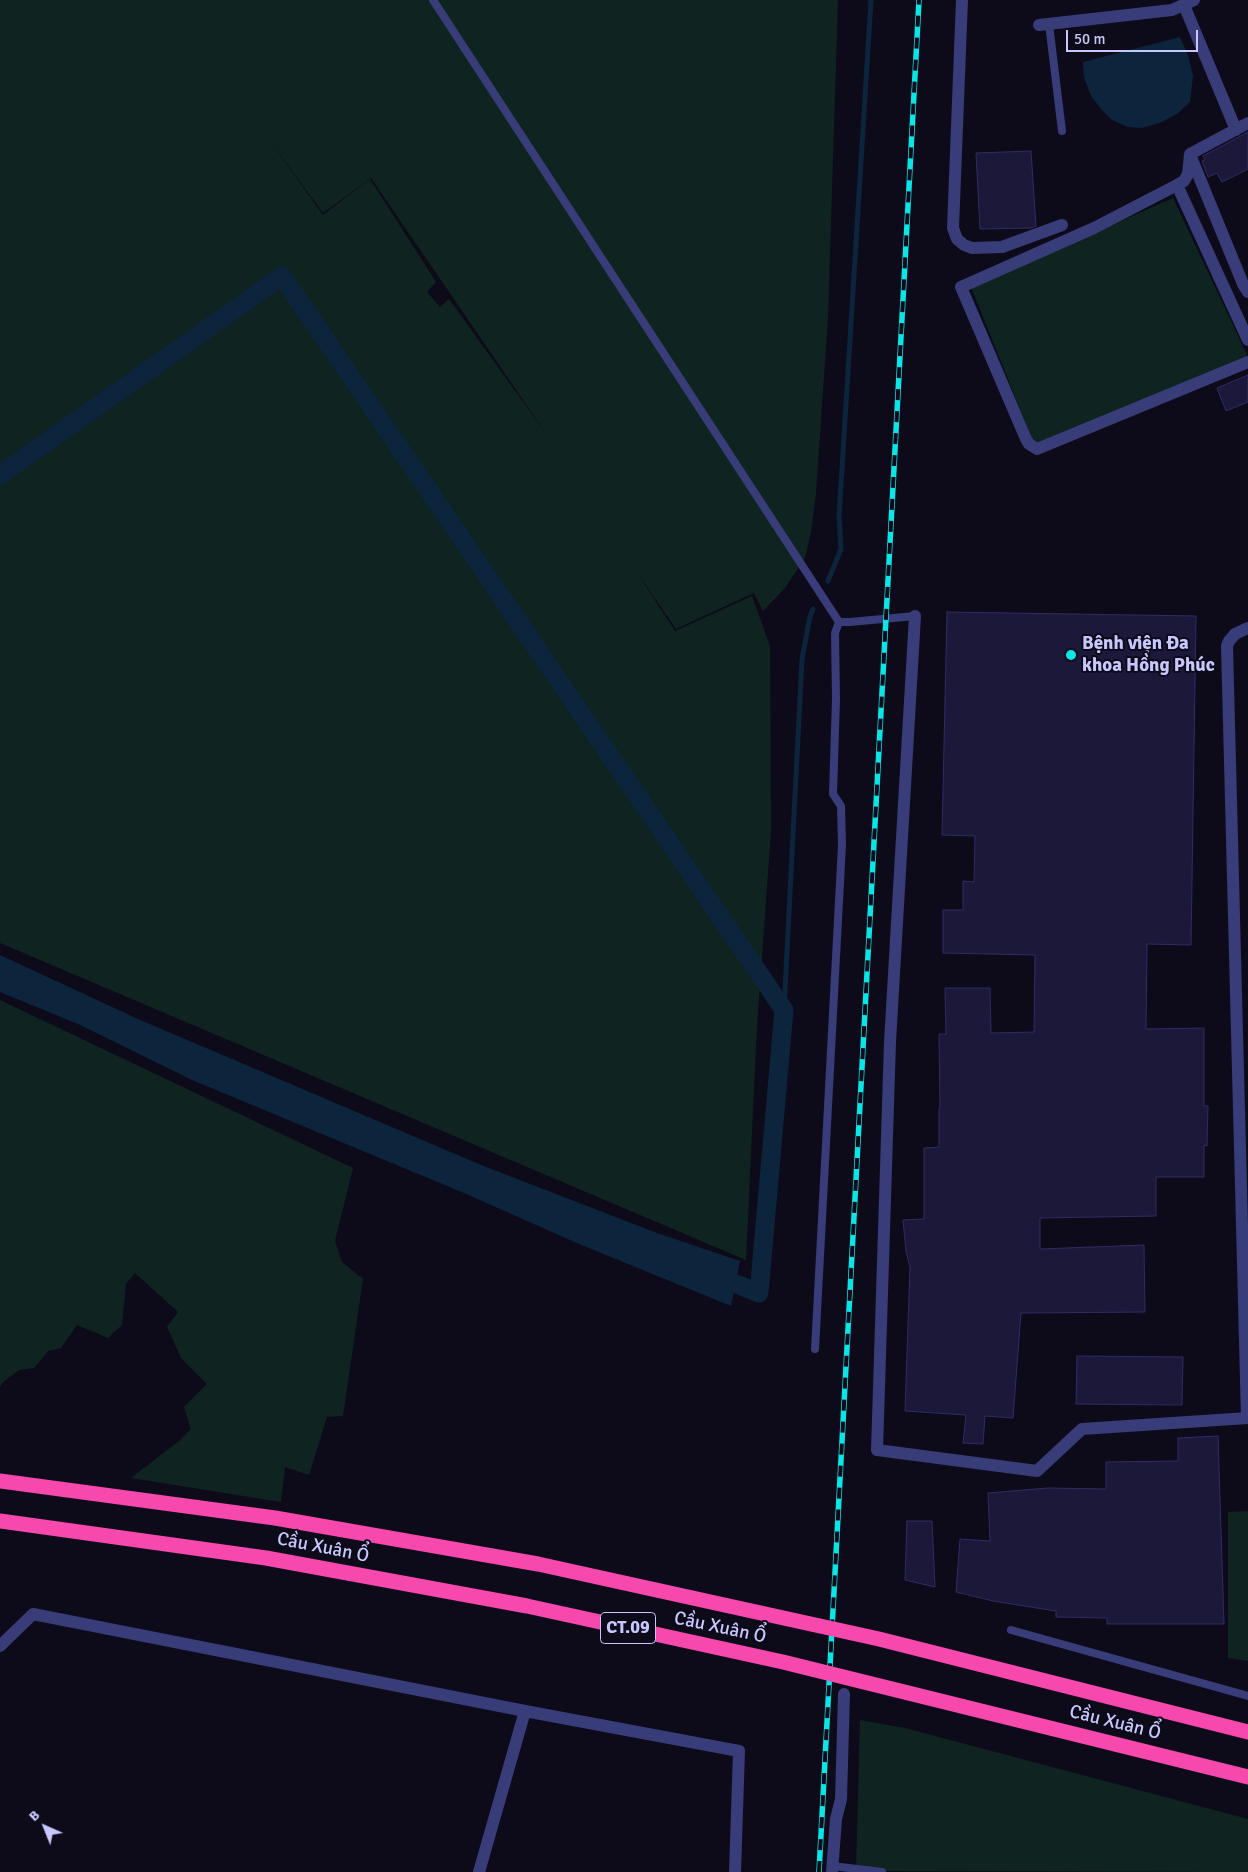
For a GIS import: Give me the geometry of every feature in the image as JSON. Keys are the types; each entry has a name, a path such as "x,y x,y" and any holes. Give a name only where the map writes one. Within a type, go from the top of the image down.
{"highway":[{"name":"Cầu Xuân Ổ","path":"0,1480 275,1518 538,1564 879,1639 1248,1732"},
{"name":"Cầu Xuân Ổ","path":"0,1521 266,1558 526,1606 783,1662 1248,1777"}],"street":[{"path":"962,0 953,228 957,239 964,245 972,248 1002,247 1062,225"},
{"path":"1044,25 1172,10 1189,2 1236,130"},
{"path":"1190,154 1248,124"},
{"path":"1190,154 1188,174 1184,181 1094,228 961,287 1026,439 1037,450 1248,362"},
{"path":"1190,154 1243,284 1248,292"},
{"path":"1177,185 1248,340"},
{"path":"915,616 890,1042 877,1450 1037,1471 1082,1429 1247,1418 1227,646 1228,641 1235,634 1248,628"},
{"path":"0,1646 33,1614 525,1711 739,1750 735,1872"},
{"path":"832,1869 836,1818 840,1799 844,1694"},
{"path":"479,1872 525,1711"}],"lane":[{"path":"432,0 839,622"},
{"path":"1044,25 1062,131"},
{"path":"839,622 915,616"},
{"path":"815,1349 842,845 841,806 833,794 836,698 835,633 839,622"},
{"path":"1011,1630 1248,1696"},
{"path":"832,1869 882,1872"}],"green space":[{"path":"0,0 838,0 828,317 816,493 811,532 805,558 785,588 763,611 754,593 676,629 634,568 675,631 752,596 770,646 771,831 757,1026 746,1260 0,943","holes":["267,137 323,213 371,178 547,435 449,299 440,307 427,292 436,282 370,179 323,215"]},
{"path":"1173,198 1248,357 1039,442 1033,441 971,287"},
{"path":"0,1000 353,1168 335,1241 342,1262 363,1279 343,1416 327,1417 309,1475 285,1467 281,1502 131,1478 179,1441 191,1429 184,1407 207,1384 181,1358 167,1327 178,1312 135,1273 126,1284 122,1325 108,1338 77,1325 61,1348 48,1351 34,1368 19,1370 3,1382 0,1387"},
{"path":"1248,1511 1248,1661 1228,1658 1228,1512"},
{"path":"860,1720 905,1728 1248,1819 1248,1872 856,1871"}],"water":[{"path":"1180,37 1188,55 1193,76 1190,102 1177,114 1162,122 1142,128 1128,127 1112,120 1091,96 1084,77 1083,62"},
{"path":"0,955 138,1019 481,1165 657,1233 740,1261 731,1306 579,1244 464,1193 192,1080 78,1024 0,992"}],"building":[{"path":"1248,132 1248,169 1222,182 1217,173 1208,177 1202,161 1205,160 1203,156"},
{"path":"1031,151 1036,226 1031,228 980,229 976,153"},
{"path":"1248,375 1248,402 1226,411 1217,388"},
{"path":"947,612 1196,616 1191,945 1147,944 1146,1029 1204,1028 1204,1106 1208,1106 1207,1146 1204,1145 1204,1177 1156,1177 1156,1216 1040,1218 1040,1249 1144,1245 1145,1312 1021,1313 1013,1418 985,1416 983,1444 963,1443 966,1415 905,1411 910,1267 906,1251 903,1220 924,1219 924,1148 939,1147 939,1034 946,1034 945,988 990,988 991,1033 1034,1032 1035,955 943,953 943,910 963,910 963,881 974,882 975,836 942,835"},
{"path":"1077,1356 1183,1357 1182,1405 1076,1404"},
{"path":"1218,1436 1224,1624 1107,1624 1107,1618 1056,1617 1056,1611 993,1601 956,1592 960,1539 990,1541 988,1493 1048,1488 1106,1489 1106,1462 1178,1461 1178,1438"},
{"path":"907,1521 932,1521 935,1587 905,1580"}],"waterway":[{"path":"828,581 841,549 839,517 871,0"},
{"path":"0,475 282,276 784,1010 759,1293 713,1275"},
{"path":"784,1010 802,659 813,609"}],"railway":[{"path":"819,1872 919,0"}],"place":[{"name":"Bệnh viện Đa khoa Hồng Phúc","path":"1071,655"}]}
